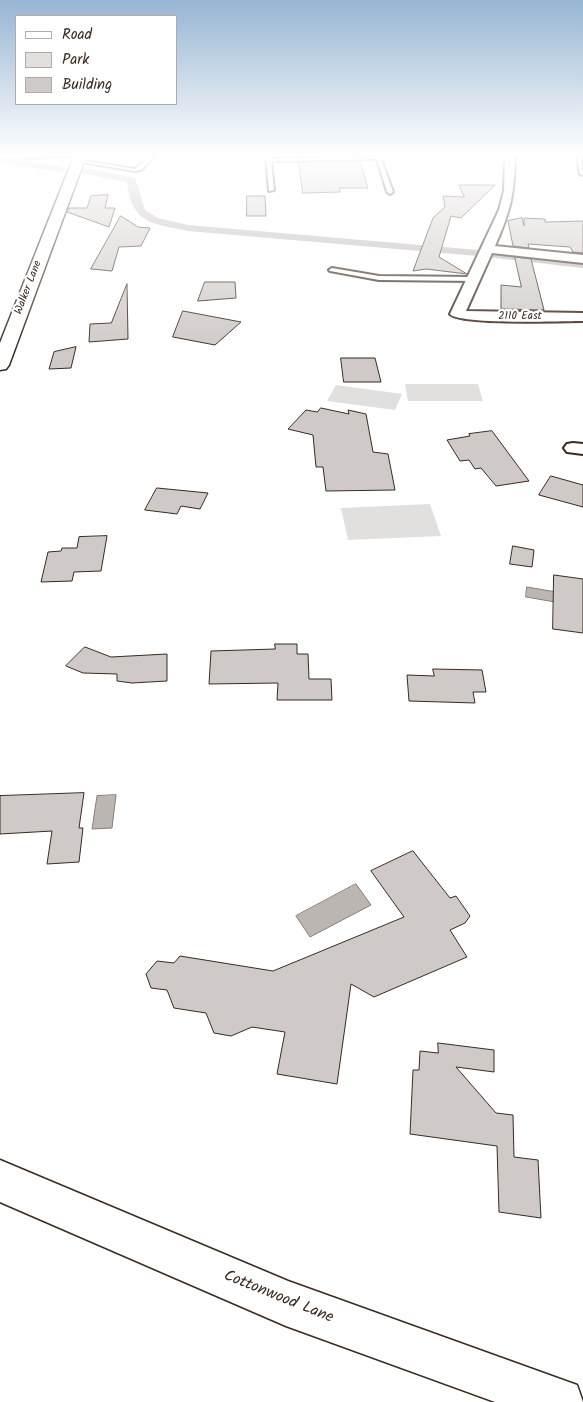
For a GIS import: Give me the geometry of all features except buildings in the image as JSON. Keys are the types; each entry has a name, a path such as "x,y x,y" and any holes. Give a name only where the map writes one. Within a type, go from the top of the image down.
{"street":[{"name":"Walker Lane","path":"0,365 55,221"},
{"path":"475,279 499,221"},
{"path":"486,253 583,259"},
{"name":"2110 East","path":"475,279 457,314 491,317 583,318"},
{"name":"Cottonwood Lane","path":"0,1181 286,1302 560,1402"}],"lane":[{"path":"332,270 378,278 475,279"}],"green space":[{"path":"405,384 478,384 483,401 408,401"},
{"path":"336,385 402,394 395,410 327,401"},
{"path":"430,504 441,536 348,540 341,508"}],"shaded area":[{"path":"527,587 562,593 561,603 526,597"},
{"path":"116,795 112,828 92,829 97,796"},
{"path":"356,884 371,905 310,937 296,916"}],"waterway":[{"path":"160,221 188,228 478,253"},
{"path":"490,255 583,265"}]}
